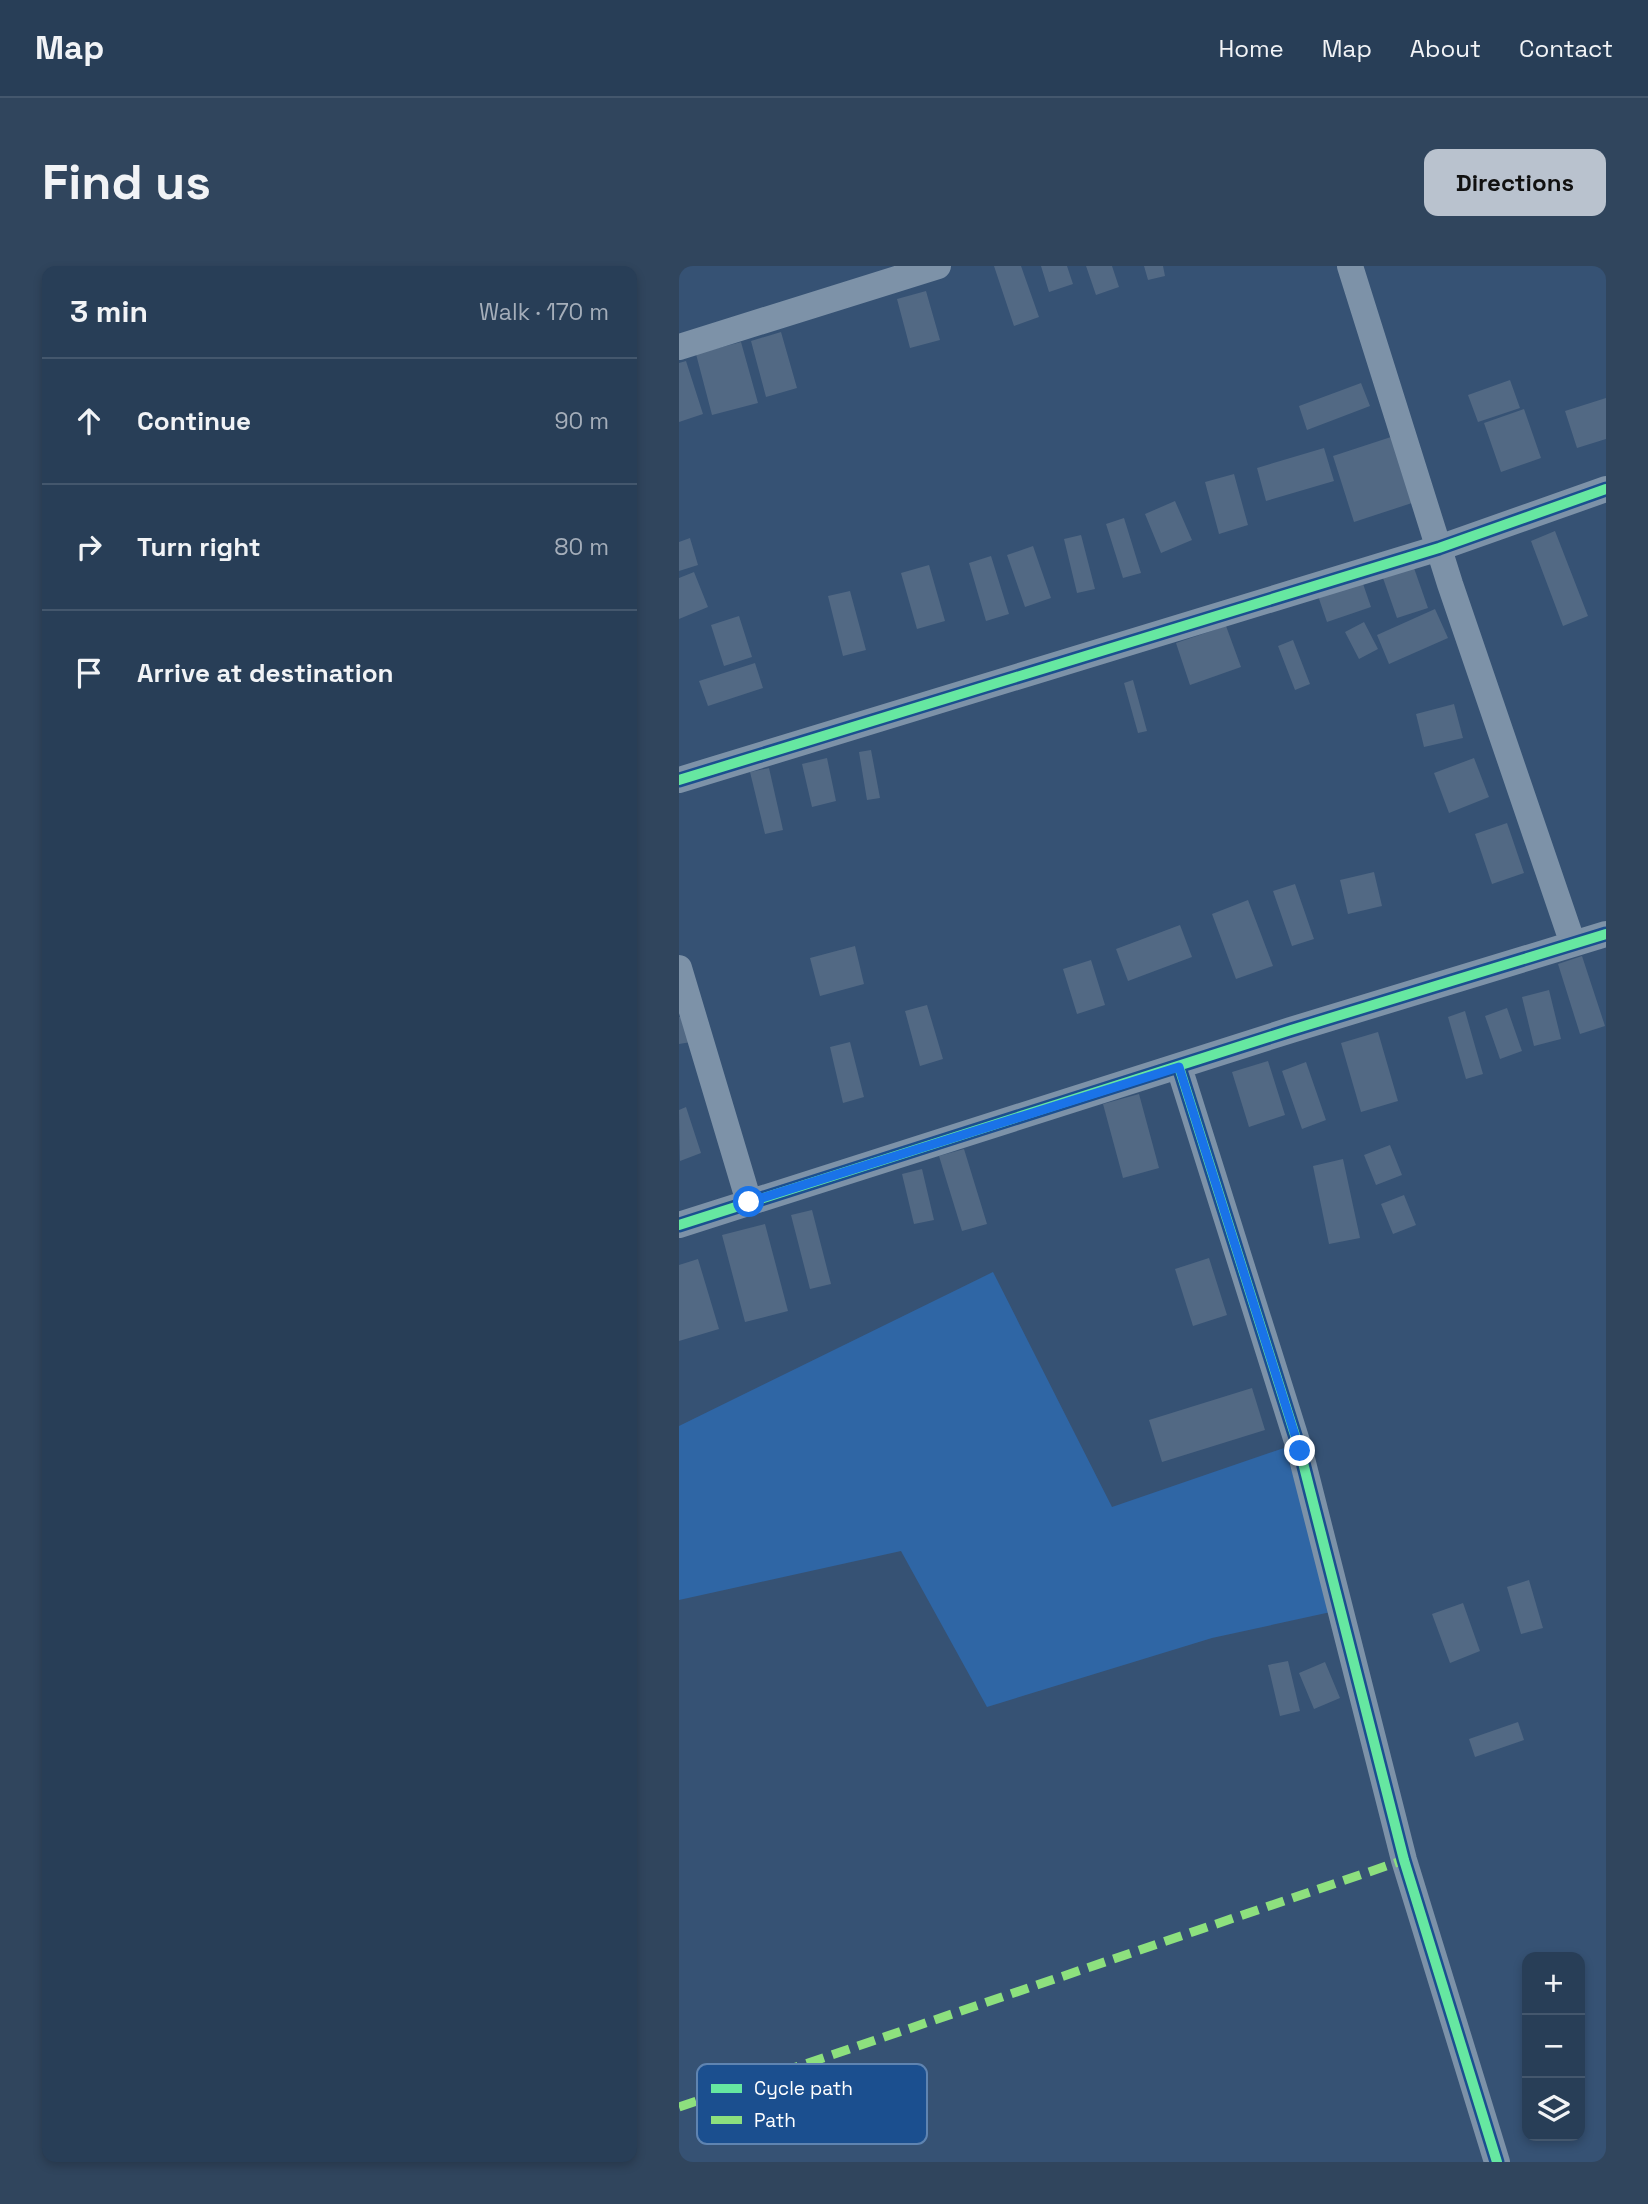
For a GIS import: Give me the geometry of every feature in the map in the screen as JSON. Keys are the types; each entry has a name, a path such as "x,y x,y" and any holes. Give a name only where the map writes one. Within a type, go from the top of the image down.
{"street":[{"path":"679,347 938,266"},
{"path":"1350,266 1439,548 1573,944"},
{"path":"679,780 1439,548 1606,489"},
{"path":"679,1225 1291,1030 1606,934"},
{"path":"679,968 749,1202"},
{"path":"1179,1067 1300,1451 1404,1860 1497,2162"}],"shaded area":[{"path":"993,1272 1112,1507 1284,1448 1340,1610 1212,1638 987,1707 901,1551 679,1600 679,1426"}],"building":[{"path":"994,266 1021,266 1039,317 1014,326"},
{"path":"1041,266 1067,266 1073,284 1049,292"},
{"path":"1086,266 1112,266 1119,287 1096,295"},
{"path":"1144,266 1163,266 1165,276 1148,280"},
{"path":"926,291 940,340 910,348 897,299"},
{"path":"781,332 797,388 766,397 751,341"},
{"path":"741,342 758,403 712,415 696,354"},
{"path":"686,361 703,414 679,422 679,363"},
{"path":"1510,380 1520,408 1478,422 1468,395"},
{"path":"1361,383 1370,406 1307,430 1299,406"},
{"path":"1606,398 1606,439 1577,448 1565,411"},
{"path":"1524,409 1541,458 1501,472 1484,423"},
{"path":"1391,437 1412,503 1354,522 1333,456"},
{"path":"1324,448 1334,481 1266,501 1257,468"},
{"path":"1234,474 1248,525 1219,534 1205,482"},
{"path":"1175,501 1192,540 1161,553 1145,514"},
{"path":"1124,518 1141,573 1123,578 1106,524"},
{"path":"1555,531 1588,616 1563,626 1531,541"},
{"path":"1081,535 1095,589 1077,593 1064,539"},
{"path":"690,538 698,565 679,571 679,542"},
{"path":"1033,546 1051,598 1025,607 1007,555"},
{"path":"991,556 1009,614 986,621 969,563"},
{"path":"929,565 945,621 917,629 901,573"},
{"path":"1414,568 1428,608 1397,618 1383,578"},
{"path":"694,572 708,607 679,619 679,578"},
{"path":"1361,578 1371,607 1327,622 1317,593"},
{"path":"850,591 866,650 843,656 828,596"},
{"path":"1435,609 1448,638 1389,664 1377,635"},
{"path":"739,616 752,657 724,666 711,625"},
{"path":"1364,622 1378,649 1359,659 1345,632"},
{"path":"1226,626 1241,667 1190,685 1176,643"},
{"path":"1293,640 1310,684 1295,690 1278,646"},
{"path":"755,663 763,688 708,706 699,681"},
{"path":"1133,680 1147,731 1138,733 1124,683"},
{"path":"1454,704 1463,738 1424,747 1416,714"},
{"path":"871,750 880,798 867,800 859,752"},
{"path":"827,758 836,801 812,807 802,764"},
{"path":"1474,758 1489,797 1449,813 1434,773"},
{"path":"769,768 783,830 765,834 750,772"},
{"path":"1507,823 1524,873 1492,884 1475,834"},
{"path":"1374,872 1382,906 1348,914 1340,880"},
{"path":"1295,884 1314,939 1292,946 1273,891"},
{"path":"1248,900 1273,966 1236,979 1212,914"},
{"path":"1180,925 1192,957 1128,981 1116,949"},
{"path":"855,946 864,984 820,996 810,958"},
{"path":"1582,956 1605,1026 1580,1034 1558,964"},
{"path":"1091,960 1105,1005 1077,1014 1063,969"},
{"path":"1549,990 1561,1039 1534,1046 1522,997"},
{"path":"927,1005 943,1059 920,1066 905,1011"},
{"path":"1507,1008 1522,1051 1500,1059 1485,1016"},
{"path":"1465,1011 1483,1074 1466,1079 1448,1017"},
{"path":"685,1015 691,1042 679,1044 679,1017"},
{"path":"1378,1032 1398,1101 1361,1112 1341,1043"},
{"path":"850,1042 864,1097 843,1103 830,1047"},
{"path":"1268,1061 1285,1115 1249,1127 1232,1072"},
{"path":"1306,1062 1326,1120 1302,1129 1282,1071"},
{"path":"1139,1094 1159,1168 1123,1178 1103,1104"},
{"path":"686,1107 701,1153 680,1161 679,1110"},
{"path":"1390,1145 1402,1175 1376,1185 1364,1155"},
{"path":"964,1149 987,1224 962,1231 939,1156"},
{"path":"1343,1159 1360,1238 1329,1244 1313,1166"},
{"path":"922,1169 934,1220 914,1224 902,1174"},
{"path":"1404,1195 1416,1225 1393,1234 1381,1204"},
{"path":"812,1210 831,1284 810,1289 791,1215"},
{"path":"765,1224 788,1311 745,1322 722,1235"},
{"path":"1209,1258 1227,1315 1193,1326 1175,1269"},
{"path":"698,1259 719,1329 679,1341 679,1265"},
{"path":"1252,1388 1265,1430 1162,1462 1149,1420"},
{"path":"1529,1580 1543,1628 1521,1634 1507,1587"},
{"path":"1463,1603 1480,1651 1450,1663 1432,1614"},
{"path":"1288,1661 1300,1711 1280,1716 1268,1665"},
{"path":"1325,1662 1340,1698 1314,1709 1299,1673"},
{"path":"1518,1722 1524,1740 1475,1757 1469,1739"}],"marked path":[{"path":"805,2064 1404,1860"},
{"path":"679,2107 697,2101"}],"cycle path":[{"path":"679,780 1439,548 1606,489"},
{"path":"679,1225 1291,1030 1606,934"},
{"path":"1179,1067 1300,1451 1404,1860 1497,2162"}],"route":[{"path":"749,1202 1179,1067 1300,1451"}]}
